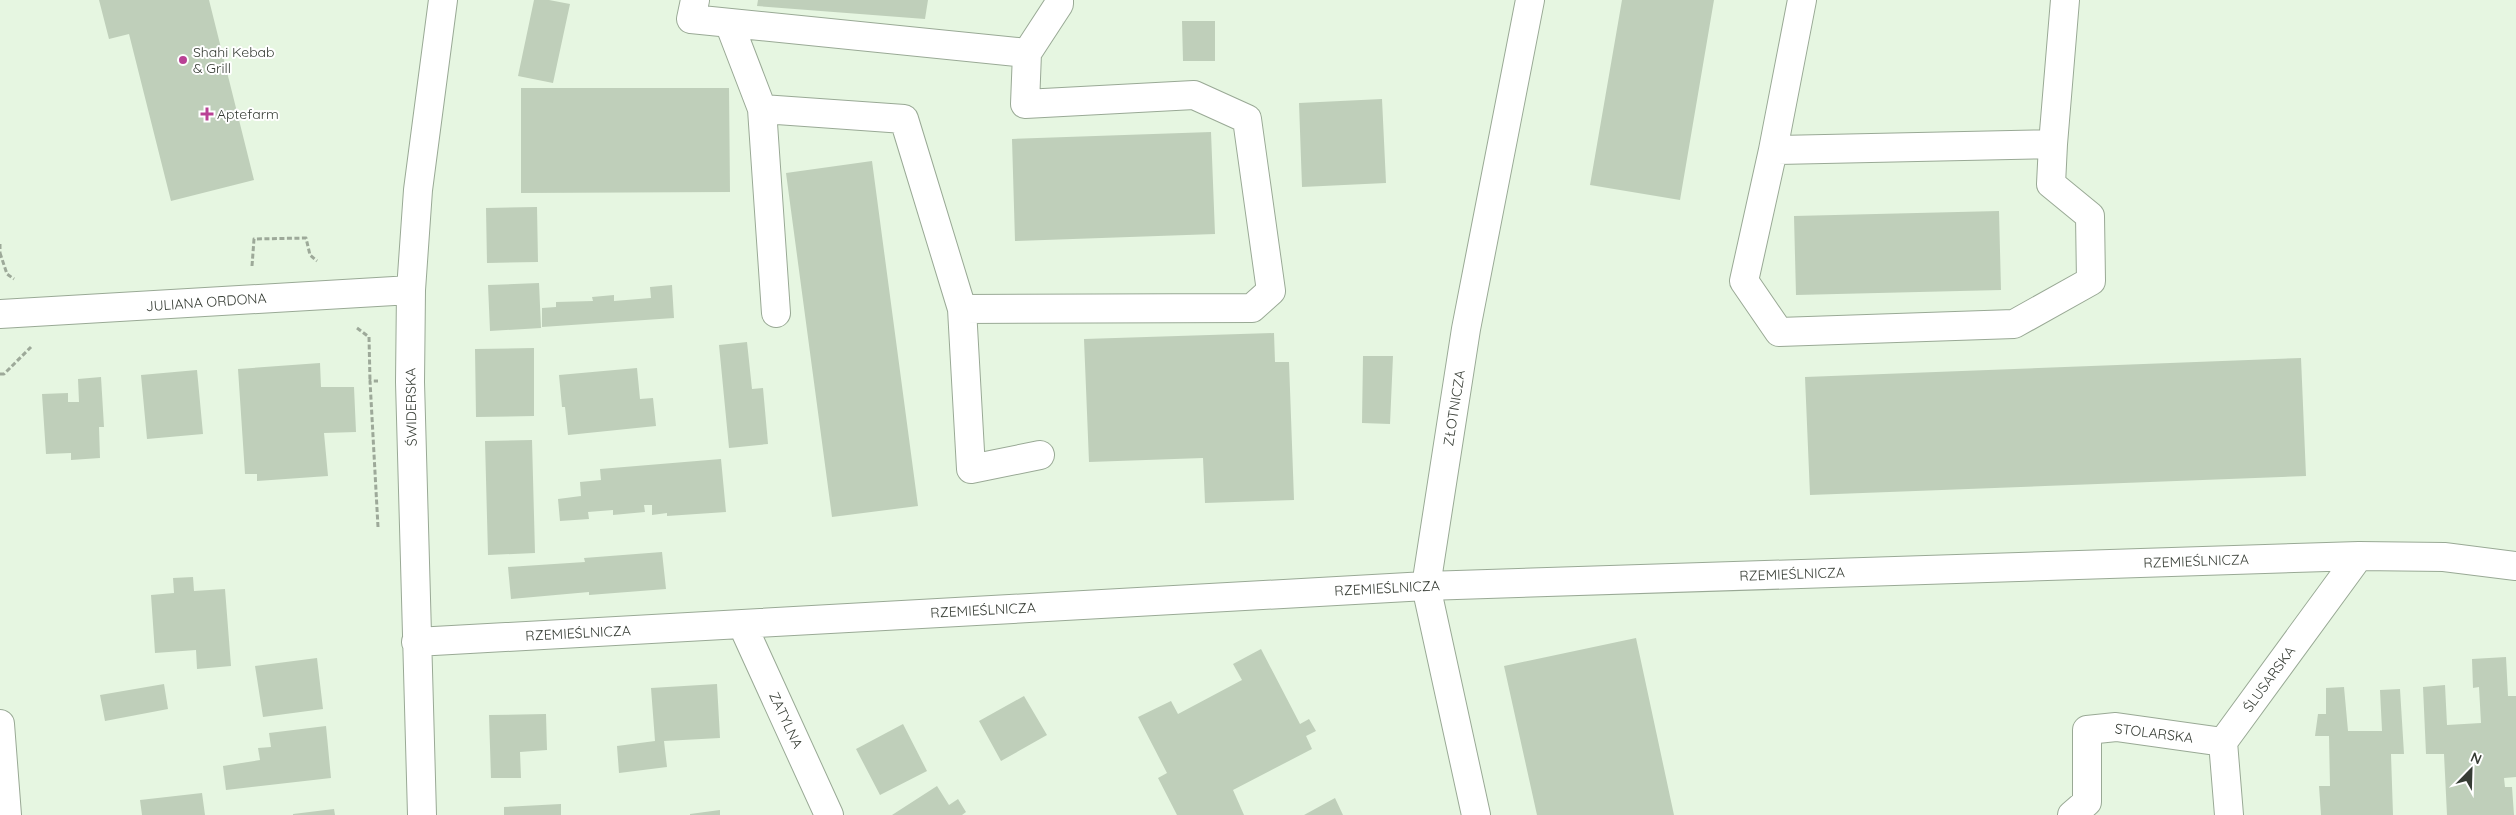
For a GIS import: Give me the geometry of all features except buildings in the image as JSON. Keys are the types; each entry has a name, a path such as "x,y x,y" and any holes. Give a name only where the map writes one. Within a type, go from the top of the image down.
{"street":[{"name":"ŚWIDERSKA","path":"422,815 410,382 411,290 418,190 443,0"},
{"path":"695,0 691,19 1026,53"},
{"path":"962,309 1252,308 1271,290 1247,119 1194,95 1025,104 1026,53 1059,4 1059,0"},
{"name":"ZŁOTNICZA","path":"1476,815 1426,586 1466,329 1530,0"},
{"path":"1802,0 1773,150 1744,281 1779,332 2014,324 2091,281 2090,216 2050,184 2065,0"},
{"path":"729,23 762,109 776,313"},
{"path":"762,109 904,119 962,309 971,468 1040,455"},
{"path":"1773,150 2053,144"},
{"name":"JULIANA ORDONA","path":"0,314 411,290"},
{"name":"RZEMIEŚLNICZA","path":"416,642 1426,586 2359,556 2444,557 2516,566"},
{"name":"ŚLUSARSKA","path":"2223,742 2359,556"},
{"name":"ZATYLNA","path":"742,624 829,815"},
{"path":"0,724 7,815"},
{"name":"STOLARSKA","path":"2072,815 2087,802 2087,730 2116,727 2223,742"},
{"path":"2223,742 2229,815"}],"path":[{"path":"0,244 0,253 7,274 15,279"},
{"path":"0,374 4,374 37,341"}],"place":[{"name":"Shahi Kebab & Grill","path":"183,60"},
{"name":"Aptefarm","path":"207,114"}]}
